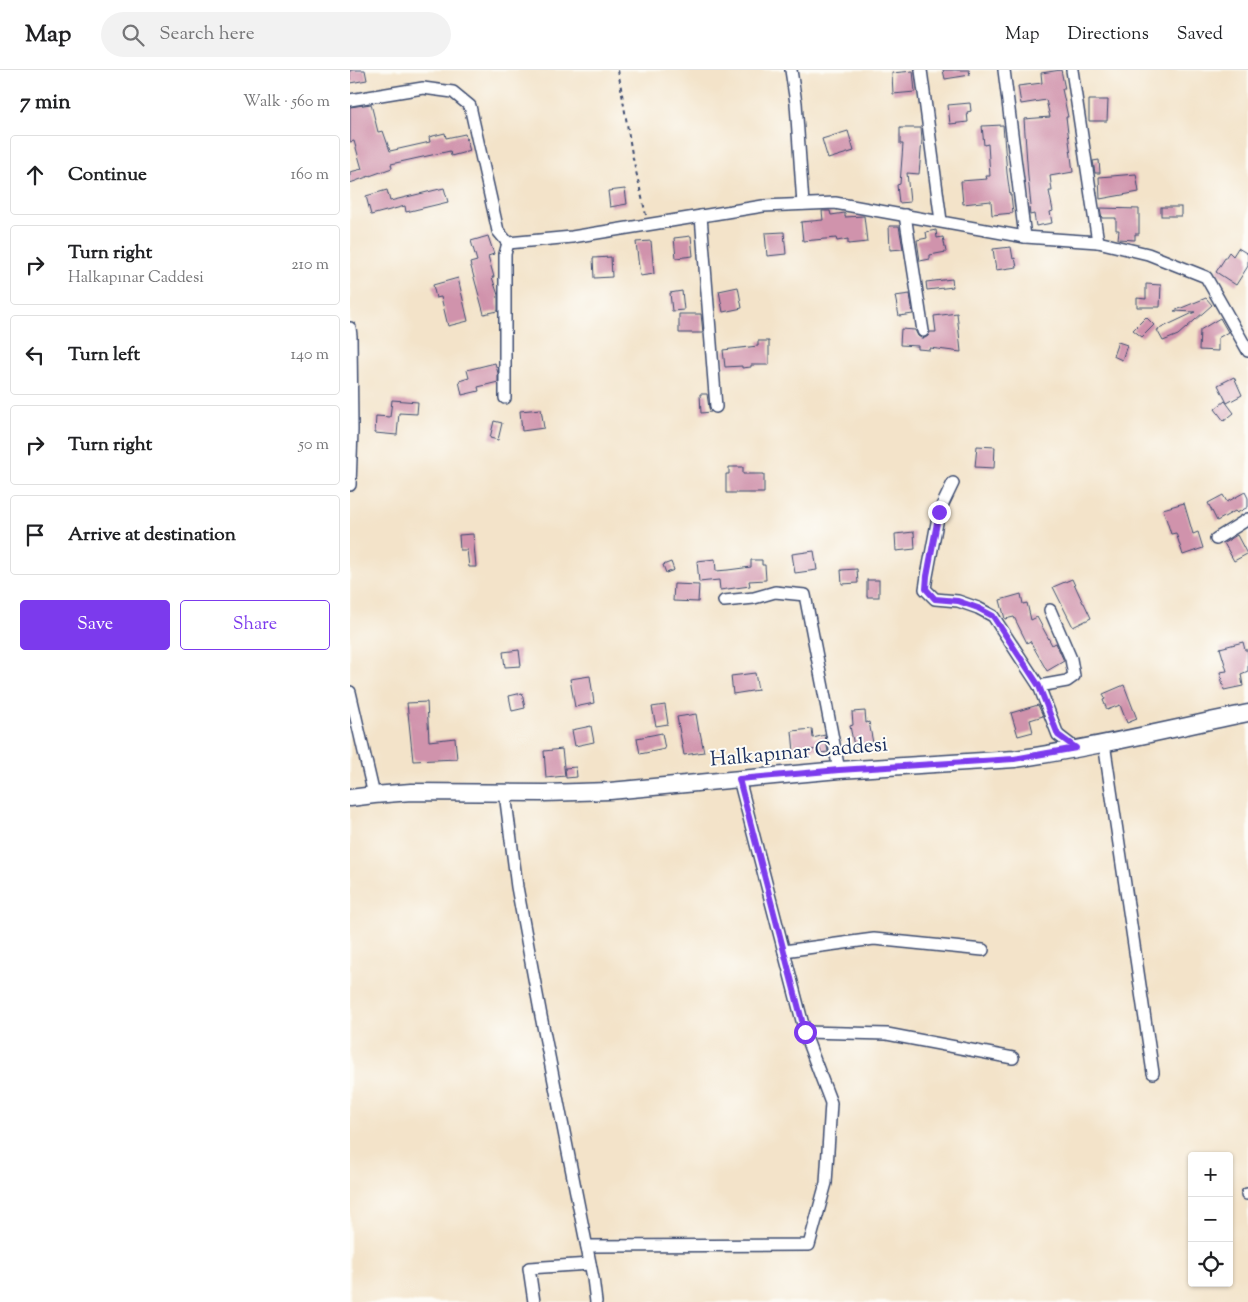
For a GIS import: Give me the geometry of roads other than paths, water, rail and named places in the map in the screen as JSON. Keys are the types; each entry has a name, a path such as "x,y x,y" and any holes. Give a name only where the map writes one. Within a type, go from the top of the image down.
{"main road":[{"name":"Halkapınar Caddesi","path":"350,798 411,792 544,793 602,791 839,770 1006,760 1104,743 1248,713"}],"street":[{"path":"791,70 796,103 803,204"},
{"path":"921,70 941,222"},
{"path":"1004,70 1025,237"},
{"path":"1072,70 1098,242"},
{"path":"350,100 423,88 453,92 470,106 498,231 508,243"},
{"path":"508,243 572,237 763,206 835,203 1025,237 1098,242 1148,254 1206,277 1248,351"},
{"path":"905,215 923,331"},
{"path":"701,216 716,407"},
{"path":"505,398 505,254 508,243"},
{"path":"350,328 352,336 352,430 350,484"},
{"path":"953,483 939,512 926,589 935,599 958,601 993,616 1039,686 1058,735 1076,748"},
{"path":"1216,539 1248,519"},
{"path":"724,601 754,598 775,592 805,595 839,770"},
{"path":"1039,686 1067,681 1074,676 1071,660 1050,610"},
{"path":"350,692 374,795"},
{"path":"1104,743 1153,1073"},
{"path":"587,1246 809,1245 826,1183 831,1103 805,1032 739,779"},
{"path":"506,801 517,887 587,1246 596,1302"},
{"path":"784,951 874,939 984,950"},
{"path":"805,1032 887,1034 1013,1058"},
{"path":"534,1302 529,1268 590,1264"}]}
